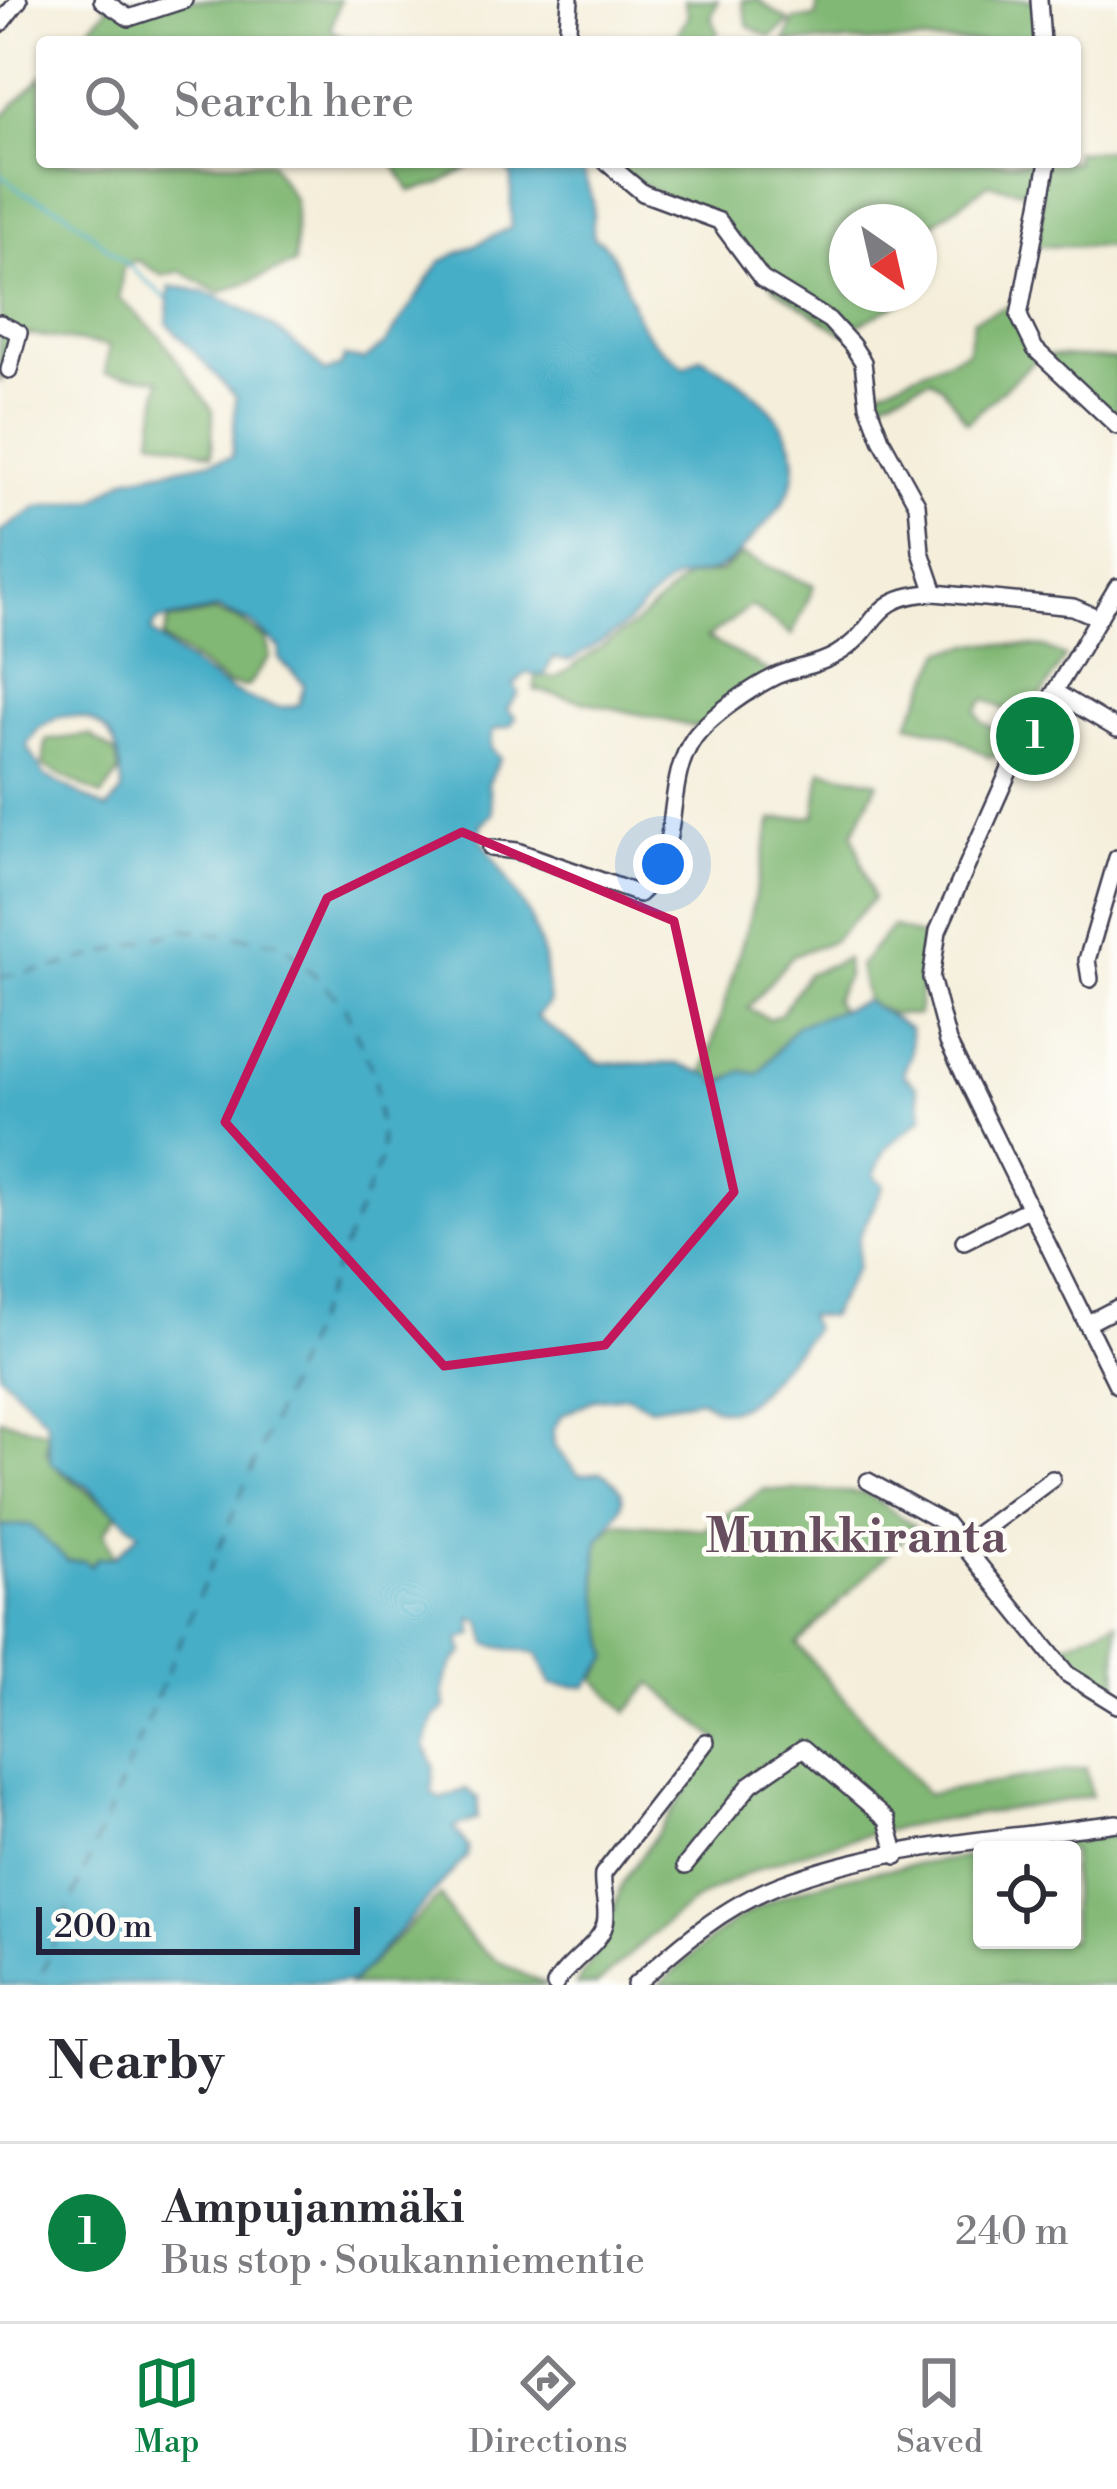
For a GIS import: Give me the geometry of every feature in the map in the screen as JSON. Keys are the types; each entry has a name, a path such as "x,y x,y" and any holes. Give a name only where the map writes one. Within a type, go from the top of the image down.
{"street":[{"path":"0,24 20,0"},
{"path":"102,0 129,18 184,0"},
{"path":"567,36 570,0"},
{"path":"1039,0 1042,36"},
{"path":"613,168 643,194 719,221 763,279 829,320 852,346 863,362 868,405 881,439 917,504 922,552 935,593"},
{"path":"1047,168 1019,316 1035,349 1117,425"},
{"path":"0,323 24,335 9,370"},
{"path":"1117,587 1014,760 970,855 932,961 933,995 948,1042 1117,1385"},
{"path":"491,848 517,851 640,894 654,878 668,846 681,766 694,737 762,684 841,653 887,604 935,593 1073,607 1099,618"},
{"path":"1055,692 1117,729"},
{"path":"1090,979 1087,960 1117,858"},
{"path":"964,1241 1030,1208"},
{"path":"1088,1323 1117,1308"},
{"path":"964,1544 1052,1479"},
{"path":"868,1481 934,1515 964,1544 1067,1674 1117,1705"},
{"path":"554,1985 570,1960 599,1938 606,1922 603,1874 706,1742"},
{"path":"685,1866 751,1784 803,1748 887,1820 897,1856"},
{"path":"634,1985 699,1931 759,1894 838,1867 1117,1823"}],"highlighted area":[{"path":"462,832 674,921 734,1192 605,1345 444,1366 225,1122 327,898"}],"green space":[{"path":"102,0 340,0 331,29 341,36 81,36 108,8"},
{"path":"684,0 718,0 711,18 717,36 676,36 688,16"},
{"path":"742,0 758,0 790,22 771,36 748,26"},
{"path":"818,0 1039,0 1042,36 787,36 794,19 816,17"},
{"path":"36,82 36,168 274,168 295,201 295,264 219,293 181,271 163,276 137,260 123,268 119,298 161,337 213,411 212,454 152,438 160,379 105,373 109,346 19,333 0,383 0,119"},
{"path":"1117,150 1116,247 1035,246 1043,195 988,184 937,221 937,204 829,204 829,312 882,312 842,333 776,289 719,221 687,211 616,168 1081,168 1081,152"},
{"path":"397,168 467,168 439,184 410,191"},
{"path":"1022,301 1019,316 1041,355 967,422 942,386 930,379 868,405 867,395 967,351 974,319"},
{"path":"1041,355 1117,359 1117,426"},
{"path":"742,555 814,586 792,635 751,606 707,638 777,676 703,729 535,690 535,675 556,678 635,624 687,577 720,572"},
{"path":"214,612 241,621 266,640 270,656 247,687 227,684 163,639 168,621"},
{"path":"981,643 1044,647 1065,657 1036,705 1013,714 985,699 976,710 982,722 1015,740 1006,755 988,757 950,734 908,724 943,651"},
{"path":"90,735 116,754 119,773 102,796 43,766 46,740"},
{"path":"821,770 878,782 853,833 873,899 833,941 793,955 748,1008 769,1019 781,1014 807,974 846,959 847,976 834,1000 841,1012 796,1026 759,1074 731,1076 719,1084 704,1072 749,920 772,820 815,816"},
{"path":"892,926 926,938 918,1015 891,1014 866,1001 859,966"},
{"path":"0,1419 48,1432 46,1451 60,1471 118,1514 104,1533 115,1557 97,1558 90,1567 84,1561 68,1562 30,1525 0,1526"},
{"path":"765,1489 866,1493 915,1527 797,1644 927,1794 1086,1768 1091,1796 896,1829 800,1853 710,1892 665,1923 596,1985 576,1985 601,1945 622,1884 720,1742 652,1683 627,1712 595,1679 609,1657 596,1575 598,1539 617,1523 704,1529"},
{"path":"1117,1621 1116,1692 1100,1687 1055,1649"},
{"path":"1117,1834 1117,1985 659,1985 728,1926 795,1891 856,1875 973,1856 973,1949 1081,1949 1081,1841 1071,1841"},
{"path":"441,1895 461,1927 485,1952 549,1985 349,1985"}],"water":[{"path":"506,168 582,168 593,202 593,238 611,252 648,335 685,367 701,357 726,372 770,409 793,452 794,476 785,500 725,565 673,581 605,639 570,661 553,658 544,676 526,673 514,685 519,693 507,709 516,718 510,726 493,730 491,748 500,758 488,784 493,814 481,824 480,836 530,916 544,958 549,1003 536,1017 599,1063 678,1064 711,1075 719,1084 742,1071 759,1074 796,1026 866,1001 910,1029 911,1053 903,1074 916,1086 923,1117 886,1148 874,1175 884,1185 859,1237 857,1267 829,1317 807,1315 813,1329 745,1403 725,1410 701,1399 650,1407 627,1396 595,1399 561,1416 553,1430 554,1446 579,1475 601,1472 620,1489 622,1497 617,1514 598,1540 596,1575 609,1657 586,1687 551,1685 538,1654 488,1645 482,1622 472,1618 474,1635 460,1640 464,1653 446,1677 446,1707 434,1718 425,1746 434,1766 432,1793 441,1799 466,1789 478,1798 477,1819 454,1828 468,1847 467,1856 353,1982 0,1985 0,1526 30,1525 68,1561 85,1561 90,1566 97,1558 115,1557 139,1533 89,1488 51,1463 46,1420 0,1374 0,532 38,507 95,500 126,478 232,457 236,397 167,323 170,287 212,295 254,315 325,372 341,366 344,357 364,360 385,344 440,262 511,227 511,175","holes":["218,609 250,622 280,648 279,659 304,684 299,704 282,707 242,695 180,656 151,631 157,621","60,716 102,727 116,747 122,792 107,809 44,775 27,745 38,729"]}],"waterway":[{"path":"0,173 22,192 64,210 166,298"}],"ferry route":[{"path":"0,977 61,966 185,929 283,943 344,1005 375,1076 382,1156 37,1985"}],"place":[{"name":"Ampujanmäki","path":"1035,736"}],"district":[{"name":"Munkkiranta","path":"856,1538"}]}
